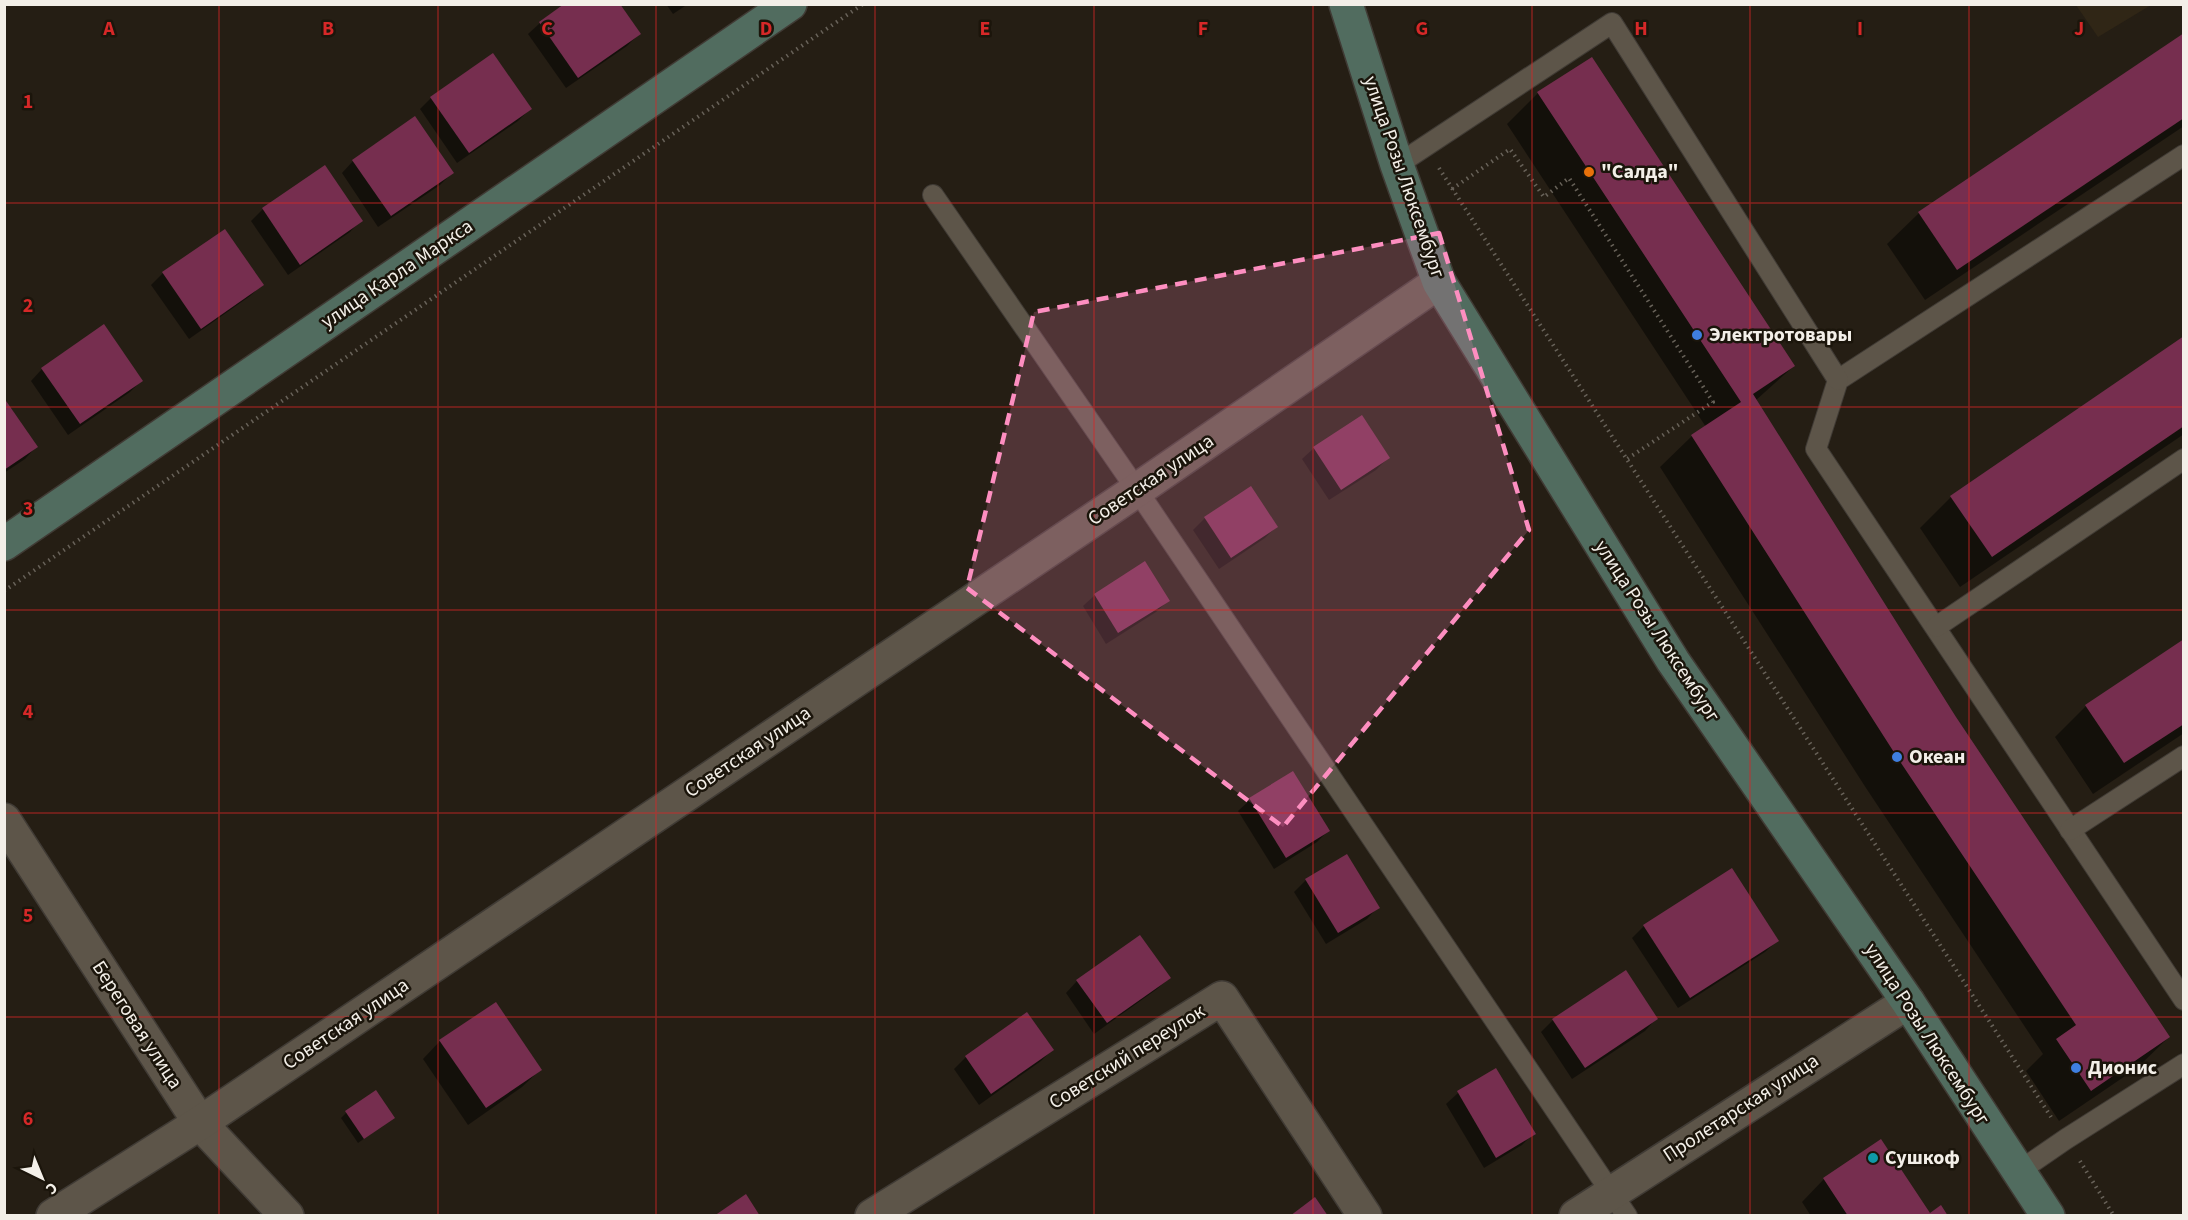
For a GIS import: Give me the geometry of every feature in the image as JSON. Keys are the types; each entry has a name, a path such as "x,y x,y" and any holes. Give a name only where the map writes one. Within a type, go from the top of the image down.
{"street":[{"name":"улица Карла Маркса","path":"4,544 790,4"},
{"name":"улица Розы Люксембург","path":"1346,4 1397,165 1439,282 1673,661 1908,1002 2048,1215"},
{"name":"Советская улица","path":"53,1215 200,1123 1137,490 1439,282"},
{"name":"Береговая улица","path":"4,820 200,1123 287,1215"},
{"name":"Советский переулок","path":"872,1215 1222,998 1365,1215"},
{"name":"Пролетарская улица","path":"1575,1215 1619,1203 1908,1002"}],"lane":[{"path":"1397,165 1612,23 1838,380"},
{"path":"2184,155 1838,380 1816,449 2184,1000"},
{"path":"933,195 1137,490 1619,1203"},
{"path":"1936,627 2184,459"},
{"path":"2070,830 2184,756"},
{"path":"2018,1172 2184,1064"}],"path":[{"path":"4,591 863,4"},
{"path":"1425,147 2115,1215"},
{"path":"1452,189 1510,149 1544,197 1569,178 1713,402 1627,459"}],"highlighted area":[{"path":"1439,233 1529,530 1283,827 967,588 1034,312"}],"shaded area":[{"path":"2076,5 2151,5 2098,37"}],"building":[{"path":"564,4 620,4 641,34 578,78 539,22"},
{"path":"2184,33 2184,118 1957,270 1918,212"},
{"path":"493,53 532,109 469,153 430,97"},
{"path":"1592,57 1795,366 1753,394 1956,717 2170,1037 2091,1091 2056,1039 2076,1025 1897,757 1691,435 1741,402 1537,92"},
{"path":"415,116 454,173 391,216 352,160"},
{"path":"325,165 363,221 300,265 262,208"},
{"path":"225,229 264,285 201,329 162,272"},
{"path":"104,324 143,381 80,424 41,368"},
{"path":"2184,336 2184,426 1992,557 1950,496"},
{"path":"4,398 38,447 4,470"},
{"path":"1362,415 1390,458 1341,490 1313,447"},
{"path":"1251,486 1278,527 1231,558 1204,517"},
{"path":"1145,561 1170,601 1118,633 1094,594"},
{"path":"2184,639 2184,724 2124,763 2085,705"},
{"path":"1293,771 1330,831 1286,858 1249,798"},
{"path":"1347,854 1380,908 1338,933 1305,879"},
{"path":"1732,868 1779,941 1690,998 1643,925"},
{"path":"1140,935 1171,978 1107,1023 1076,980"},
{"path":"1626,970 1658,1019 1585,1068 1552,1019"},
{"path":"496,1002 542,1070 486,1108 439,1040"},
{"path":"1027,1012 1054,1050 991,1094 965,1056"},
{"path":"1496,1068 1536,1134 1496,1158 1457,1091"},
{"path":"376,1090 395,1118 364,1139 345,1111"},
{"name":"Сушкоф","path":"1881,1139 1930,1213 1941,1205 1948,1216 1848,1216 1823,1178"},
{"path":"746,1194 760,1216 714,1216"},
{"path":"1315,1197 1328,1216 1290,1216"}],"place":[{"name":"\"Салда\"","path":"1589,172"},
{"name":"Электротовары","path":"1697,335"},
{"name":"Океан","path":"1897,757"},
{"name":"Дионис","path":"2076,1068"},
{"name":"Сушкоф","path":"1873,1158"}]}
